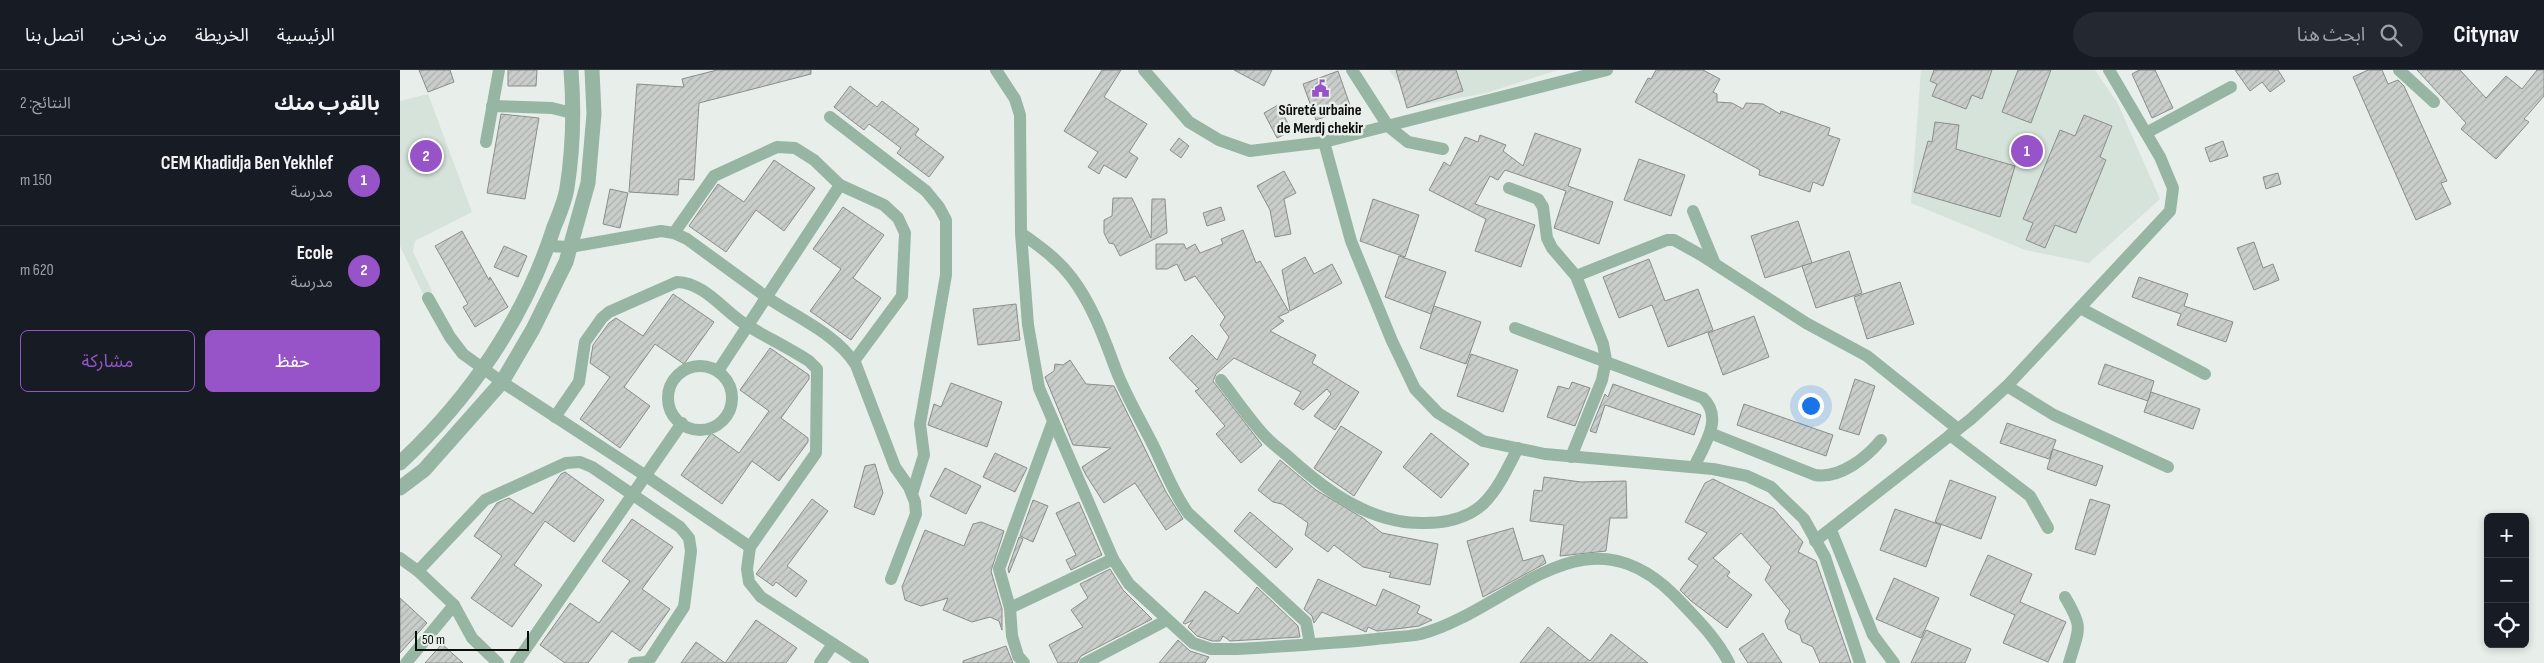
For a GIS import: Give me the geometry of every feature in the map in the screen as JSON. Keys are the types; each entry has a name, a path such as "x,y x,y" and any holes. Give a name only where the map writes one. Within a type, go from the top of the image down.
{"street":[{"path":"486,142 499,70"},
{"path":"400,463 451,410 483,368 527,297 548,246 567,189 572,113 571,70"},
{"path":"400,488 424,470 502,382 533,329 566,262 588,183 594,114 592,70"},
{"path":"996,70 1015,99 1020,115 1021,233 1028,325 1039,388 1113,559 1129,584 1193,643 1211,649 1310,644 1419,634 1458,620 1542,573 1570,562 1602,558 1632,566 1662,584 1697,618 1723,651 1728,663"},
{"path":"1144,70 1189,122 1219,140 1250,151 1324,142 1607,70"},
{"path":"1352,70 1388,126 1408,142 1443,148"},
{"path":"1816,541 1954,432 2007,386 2170,211 2173,188 2146,133 2109,70"},
{"path":"2399,70 2434,102"},
{"path":"2146,133 2230,87"},
{"path":"492,106 552,108 572,113"},
{"path":"830,117 926,191 940,207 946,220 946,275 920,424 924,454 912,494"},
{"path":"1324,142 1351,241 1392,341 1415,389 1438,413 1483,441 1571,457 1694,467 1747,476 1771,487 1804,519 1825,558 1860,663"},
{"path":"674,233 714,176 777,147 796,148 814,160 840,185 884,205 898,218 905,233 902,296 854,361"},
{"path":"718,371 840,185"},
{"path":"1510,188 1538,199 1543,207 1547,238 1552,248 1576,276 1603,344 1606,360 1602,380 1571,457"},
{"path":"1693,211 1715,264"},
{"path":"548,246 570,247 661,231 674,233 687,239 766,296 837,343 854,361 895,467 912,494 916,514 891,579"},
{"path":"1021,233 1052,256 1072,278 1088,303 1102,329 1117,372 1173,491 1188,513 1306,622 1310,644"},
{"path":"1576,276 1667,240 1680,243 1806,323 1867,356 2030,496 2048,528"},
{"path":"555,417 579,382 585,342 602,318 610,312 677,282 688,282 704,291 747,326 809,360 817,369 816,453 750,547 747,569 749,582 761,597 864,663"},
{"path":"428,298 450,337 464,354 502,382 646,476 750,547"},
{"path":"2080,308 2205,374"},
{"path":"1515,328 1606,360 1703,398 1711,406 1713,417 1710,433 1694,467"},
{"path":"693,366 704,366 718,371 730,384 732,395 731,406 726,416 719,424 709,429 698,430 682,423 671,410 668,399 670,388 675,378 682,371 693,366"},
{"path":"1221,380 1264,434 1316,480 1346,502 1380,517 1406,524 1440,523 1470,513 1483,504 1495,490 1518,448"},
{"path":"2007,386 2054,414 2168,467"},
{"path":"1024,663 1018,656 1012,636 1010,608 999,569 1053,421"},
{"path":"516,663 682,423"},
{"path":"1710,433 1815,475 1825,477 1839,473 1861,460 1882,440"},
{"path":"418,571 486,500 566,463 580,462 592,467 680,527 689,538 691,551 684,607 680,616 650,659 646,662 634,663"},
{"path":"1831,530 1873,635 1894,663"},
{"path":"400,558 418,571 454,605 472,638 498,663"},
{"path":"1010,608 1113,559"},
{"path":"2065,597 2078,619 2079,628 2069,663"},
{"path":"406,663 454,605"},
{"path":"1085,663 1167,620"},
{"path":"820,663 833,644"}],"shaded area":[{"path":"1389,70 1558,70 1486,93 1416,106"},
{"path":"1921,70 2095,70 2118,104 2160,199 2089,263 2025,250 1911,203"},
{"path":"428,94 472,212 415,241 413,252 432,291 425,298 400,246 400,101"}],"building":[{"path":"419,70 450,70 454,82 428,92"},
{"path":"508,70 537,70 536,86 508,86"},
{"path":"717,70 811,70 811,74 699,103 694,180 679,179 678,195 629,192 637,84 684,87 682,79"},
{"path":"1102,70 1121,70 1104,97 1147,124 1129,152 1138,158 1126,178 1104,165 1099,174 1088,167 1098,152 1064,131"},
{"path":"1234,70 1272,70 1264,86"},
{"path":"1396,70 1456,70 1463,91 1407,108"},
{"path":"1656,70 1703,70 1720,79 1713,92 1717,94 1717,102 1732,103 1743,109 1746,103 1763,104 1780,114 1781,111 1830,128 1828,135 1840,139 1823,186 1813,182 1810,192 1759,175 1760,170 1635,102 1648,78 1651,79"},
{"path":"1934,70 1992,70 1982,99 1972,95 1966,109 1932,96 1937,84 1930,81"},
{"path":"2018,70 2051,70 2031,123 2002,112"},
{"path":"2139,70 2155,70 2173,108 2152,118 2132,74"},
{"path":"2235,70 2278,70 2285,81 2270,92 2262,82 2250,91"},
{"path":"2368,70 2382,70 2388,84 2398,80 2404,86 2447,181 2441,183 2451,204 2416,220 2353,77"},
{"path":"2417,70 2460,70 2486,98 2506,76 2522,89 2537,70 2544,70 2544,96 2524,119 2529,122 2496,159 2461,129 2466,123"},
{"path":"1338,71 1351,108 1316,120 1303,84"},
{"path":"850,86 877,107 882,101 919,129 915,135 944,157 929,177 897,153 901,148 869,124 864,130 834,107"},
{"path":"1278,105 1292,131 1277,138 1264,113"},
{"path":"501,114 539,118 525,199 487,193"},
{"path":"2084,115 2112,126 2100,157 2106,160 2076,233 2055,225 2045,248 2026,240 2033,223 2023,219 2060,130 2075,136"},
{"path":"1935,122 1959,125 1956,149 2015,166 2000,217 1914,192 1928,141 1932,142"},
{"path":"1535,133 1581,149 1568,186 1613,202 1599,244 1554,228 1566,191 1505,170 1498,180 1490,176 1475,204 1535,225 1521,267 1475,251 1486,219 1429,190 1444,162 1450,166 1465,137 1478,142 1480,135 1506,145 1503,151 1523,166"},
{"path":"1179,138 1189,146 1181,158 1170,150"},
{"path":"2223,141 2228,156 2210,162 2205,148"},
{"path":"1639,159 1685,175 1671,216 1624,200"},
{"path":"774,160 815,188 784,231 756,210 726,252 689,226 718,184 744,202"},
{"path":"1284,171 1296,193 1284,199 1291,234 1275,237 1270,210 1257,186"},
{"path":"2278,173 2281,184 2266,189 2263,177"},
{"path":"610,189 628,193 620,228 603,224"},
{"path":"1113,198 1132,198 1151,238 1152,199 1165,199 1167,233 1120,256 1114,244 1109,243 1104,233 1104,220 1112,216"},
{"path":"1373,199 1419,215 1405,257 1360,241"},
{"path":"843,207 884,235 853,278 881,298 851,340 810,311 841,269 813,249"},
{"path":"1221,207 1225,220 1207,226 1203,213"},
{"path":"1798,221 1812,263 1765,278 1751,236"},
{"path":"1243,230 1256,263 1260,261 1289,312 1278,317 1284,321 1270,331 1316,355 1312,363 1359,392 1335,430 1314,416 1331,394 1327,389 1303,410 1294,404 1301,392 1234,358 1216,374 1213,381 1262,445 1241,463 1216,434 1225,426 1195,391 1199,389 1169,358 1192,335 1217,360 1229,337 1220,325 1225,317 1195,276 1185,281 1177,264 1167,269 1156,269 1156,244 1184,244 1186,249 1195,244 1200,253 1223,244 1221,239"},
{"path":"462,231 489,280 490,277 508,307 475,327 463,307 468,304 435,246"},
{"path":"2254,242 2263,268 2273,264 2279,280 2254,290 2237,248"},
{"path":"504,246 527,256 518,277 494,267"},
{"path":"1849,251 1862,293 1816,308 1802,266"},
{"path":"1399,256 1446,272 1431,314 1385,297"},
{"path":"1305,257 1314,274 1332,264 1342,283 1290,311 1282,270"},
{"path":"1649,259 1665,301 1698,289 1713,330 1668,347 1652,305 1619,318 1603,277"},
{"path":"2139,277 2188,294 2184,306 2233,322 2226,342 2177,325 2181,314 2132,297"},
{"path":"1900,282 1914,324 1867,339 1854,297"},
{"path":"673,294 714,322 684,364 655,344 624,387 650,406 620,448 580,419 610,377 590,363 593,345 609,323 616,318 643,336"},
{"path":"1016,304 1020,340 978,345 973,309"},
{"path":"1434,306 1481,322 1466,364 1420,348"},
{"path":"1754,316 1769,357 1723,375 1708,333"},
{"path":"770,348 809,375 809,379 781,418 808,438 808,442 779,481 752,461 722,504 681,475 711,433 739,453 769,411 740,390"},
{"path":"1471,354 1518,370 1503,412 1457,396"},
{"path":"1070,360 1086,384 1114,386 1166,492 1183,519 1166,530 1135,483 1104,503 1086,475 1082,467 1111,448 1073,445 1045,377 1054,371 1055,364 1063,365"},
{"path":"2105,364 2154,381 2148,401 2098,384"},
{"path":"1855,379 1875,386 1859,435 1839,429"},
{"path":"1572,382 1590,388 1575,426 1547,417 1558,386 1569,389"},
{"path":"951,383 1002,402 987,447 928,425 934,404 941,407"},
{"path":"1613,384 1701,415 1694,435 1605,405 1596,433 1590,431 1605,394 1608,397"},
{"path":"2151,392 2200,409 2193,429 2144,412"},
{"path":"1744,404 1833,435 1826,456 1737,425"},
{"path":"2007,423 2056,440 2049,459 2000,443"},
{"path":"1341,426 1382,452 1354,496 1314,468"},
{"path":"1431,433 1469,464 1441,498 1403,467"},
{"path":"2053,449 2103,466 2096,486 2047,469"},
{"path":"995,453 1027,468 1015,492 983,477"},
{"path":"1280,460 1316,490 1363,518 1382,533 1438,544 1430,585 1389,577 1391,573 1363,567 1334,545 1328,552 1305,535 1308,523 1282,504 1273,502 1258,490"},
{"path":"875,464 883,493 874,515 854,507 865,466"},
{"path":"945,468 981,486 966,514 930,496"},
{"path":"565,472 604,500 574,542 545,521 514,565 542,585 512,627 471,598 502,556 474,536 497,503 509,498 533,514 561,474"},
{"path":"1544,477 1581,482 1626,481 1627,518 1610,518 1606,551 1560,556 1564,525 1530,521 1534,490 1542,491"},
{"path":"1713,479 1774,509 1803,542 1798,552 1816,561 1851,663 1820,663 1813,647 1802,642 1800,635 1788,629 1785,621 1790,611 1765,580 1771,567 1741,533 1713,558 1730,572 1727,576 1752,595 1727,628 1691,601 1680,590 1698,566 1688,559 1707,533 1685,522 1705,483"},
{"path":"1950,480 1996,497 1981,539 1935,522"},
{"path":"812,499 828,511 787,566 807,581 796,597 776,582 773,586 756,574"},
{"path":"2090,499 2110,505 2095,555 2075,549"},
{"path":"1033,500 1048,506 1033,542 1020,536"},
{"path":"1079,502 1102,555 1071,570 1066,560 1076,555 1056,513"},
{"path":"1895,509 1941,525 1926,567 1880,550"},
{"path":"1250,512 1293,549 1276,568 1234,531"},
{"path":"632,519 673,547 642,589 670,609 640,651 612,631 588,663 565,663 540,645 570,603 599,623 630,581 602,561"},
{"path":"981,522 1004,531 991,571 1002,609 1002,630 999,621 990,617 972,622 943,610 948,598 921,606 905,600 902,587 925,530 964,546 973,524"},
{"path":"1513,528 1523,561 1543,555 1546,563 1483,597 1467,541"},
{"path":"1019,537 1023,539 1009,573 1008,569"},
{"path":"1988,555 2032,574 2020,602 2066,622 2048,662 2003,643 2015,615 1970,595"},
{"path":"1110,569 1123,590 1152,619 1081,656 1077,663 1058,663 1049,645 1083,627 1071,610 1088,598 1080,584"},
{"path":"1894,578 1939,598 1921,638 1876,619"},
{"path":"1318,579 1376,606 1383,589 1420,606 1417,613 1432,620 1419,626 1377,631 1368,627 1366,632 1322,612 1314,623 1312,616 1304,609"},
{"path":"1257,587 1298,626 1300,637 1230,641 1223,636 1220,641 1212,641 1197,636 1188,627 1193,620 1185,624 1183,623 1205,591 1238,614"},
{"path":"400,598 427,623 400,653"},
{"path":"756,620 797,648 786,663 725,663"},
{"path":"1548,627 1590,661 1611,634 1648,663 1520,663"},
{"path":"1926,630 1971,649 1965,663 1911,663"},
{"path":"1763,633 1782,663 1748,663 1739,649"},
{"path":"1178,640 1190,651 1209,657 1205,663 1159,663"},
{"path":"696,642 725,663 681,663"},
{"path":"442,644 463,663 425,663"},
{"path":"1006,646 1013,663 963,663 963,661"}],"place":[{"name":"Sûreté urbaine de Merdj chekir","path":"1320,89"},
{"name":"CEM Khadidja Ben Yekhlef","path":"2027,151"},
{"name":"Ecole","path":"426,156"}]}
